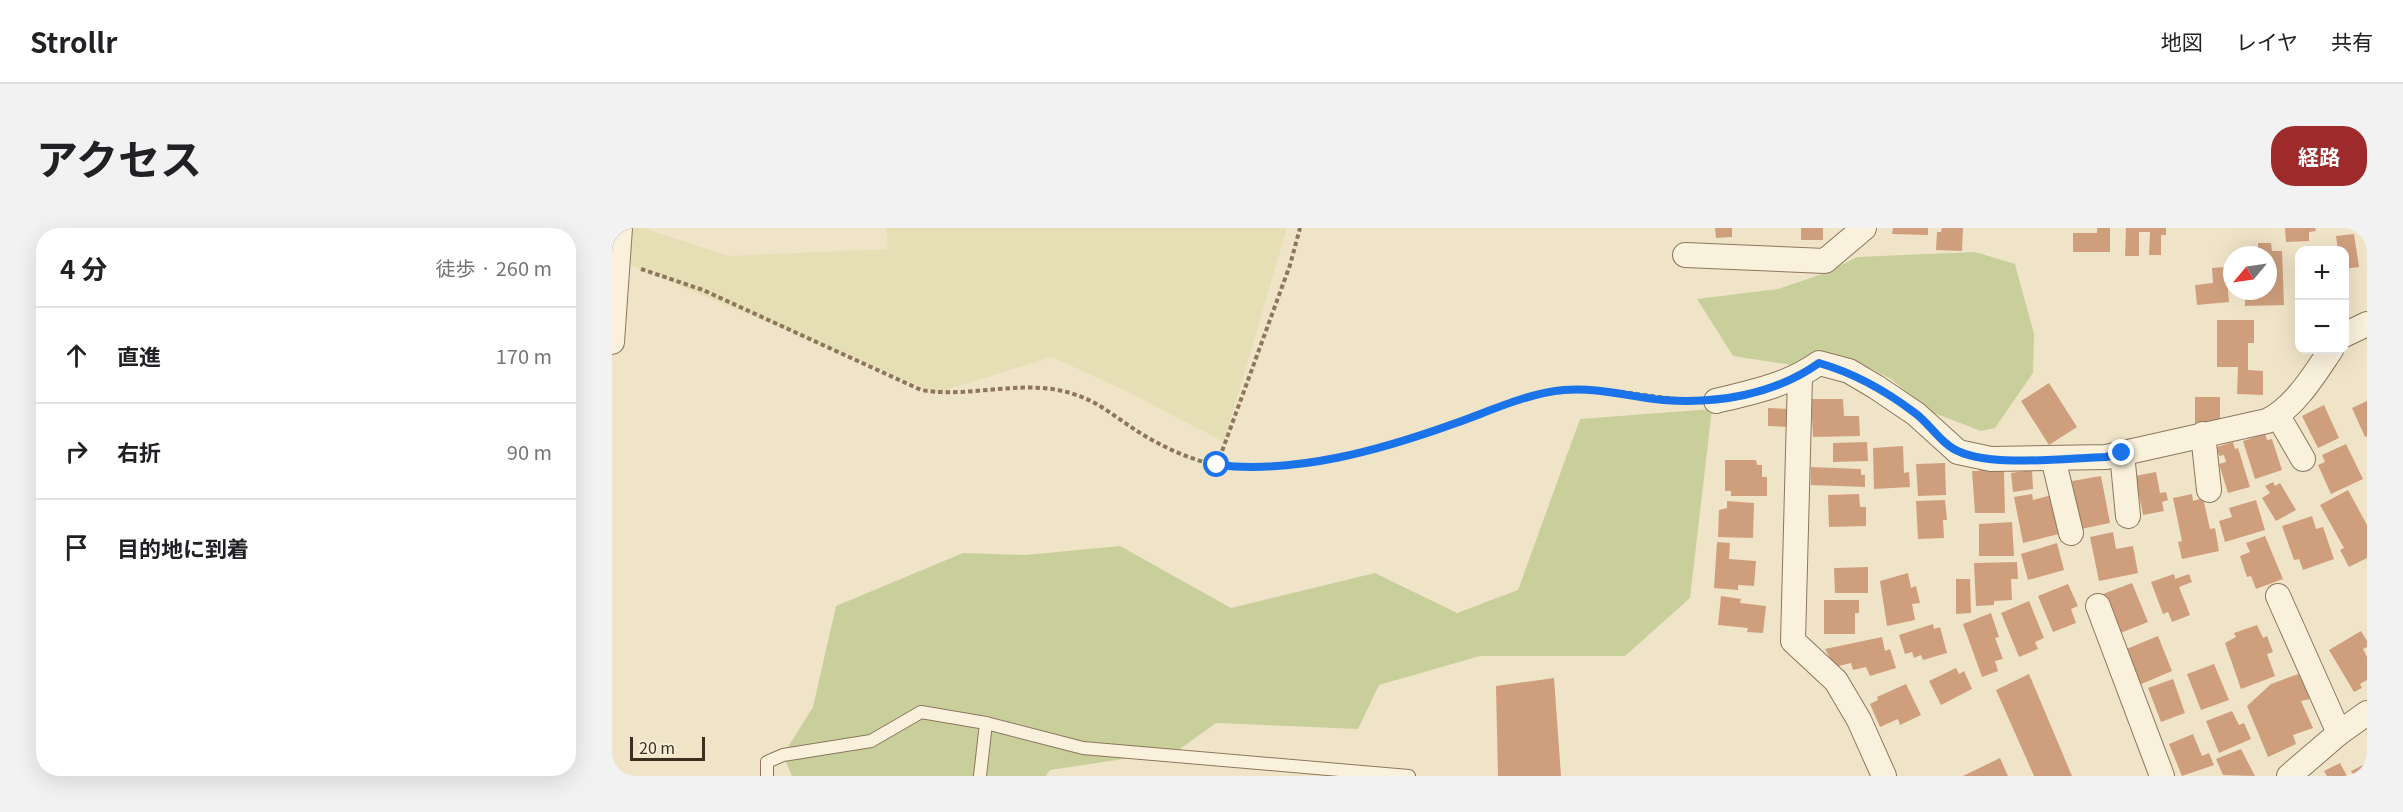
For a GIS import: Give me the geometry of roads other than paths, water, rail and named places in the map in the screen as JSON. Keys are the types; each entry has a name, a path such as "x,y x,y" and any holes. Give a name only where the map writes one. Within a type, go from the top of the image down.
{"street":[{"path":"612,342 620,228"},
{"path":"1685,255 1825,261 1863,228"},
{"path":"2349,333 2367,324"},
{"path":"1716,400 1758,391 1800,377 1819,363 1849,371 1916,414 1958,452 1991,459 2106,457 2203,434 2267,422 2278,416 2308,384 2328,354"},
{"path":"1800,377 1793,641 1836,681 1859,720 1884,776"},
{"path":"2278,416 2303,459"},
{"path":"2203,434 2209,490"},
{"path":"2122,453 2128,516"},
{"path":"2053,458 2071,533"},
{"path":"2278,596 2339,733"},
{"path":"2098,606 2162,776"},
{"path":"2289,776 2339,733 2367,713"}],"lane":[{"path":"767,776 767,762 783,755 871,741 921,712 986,723 1083,748 1409,776"},
{"path":"980,776 986,723"}]}
